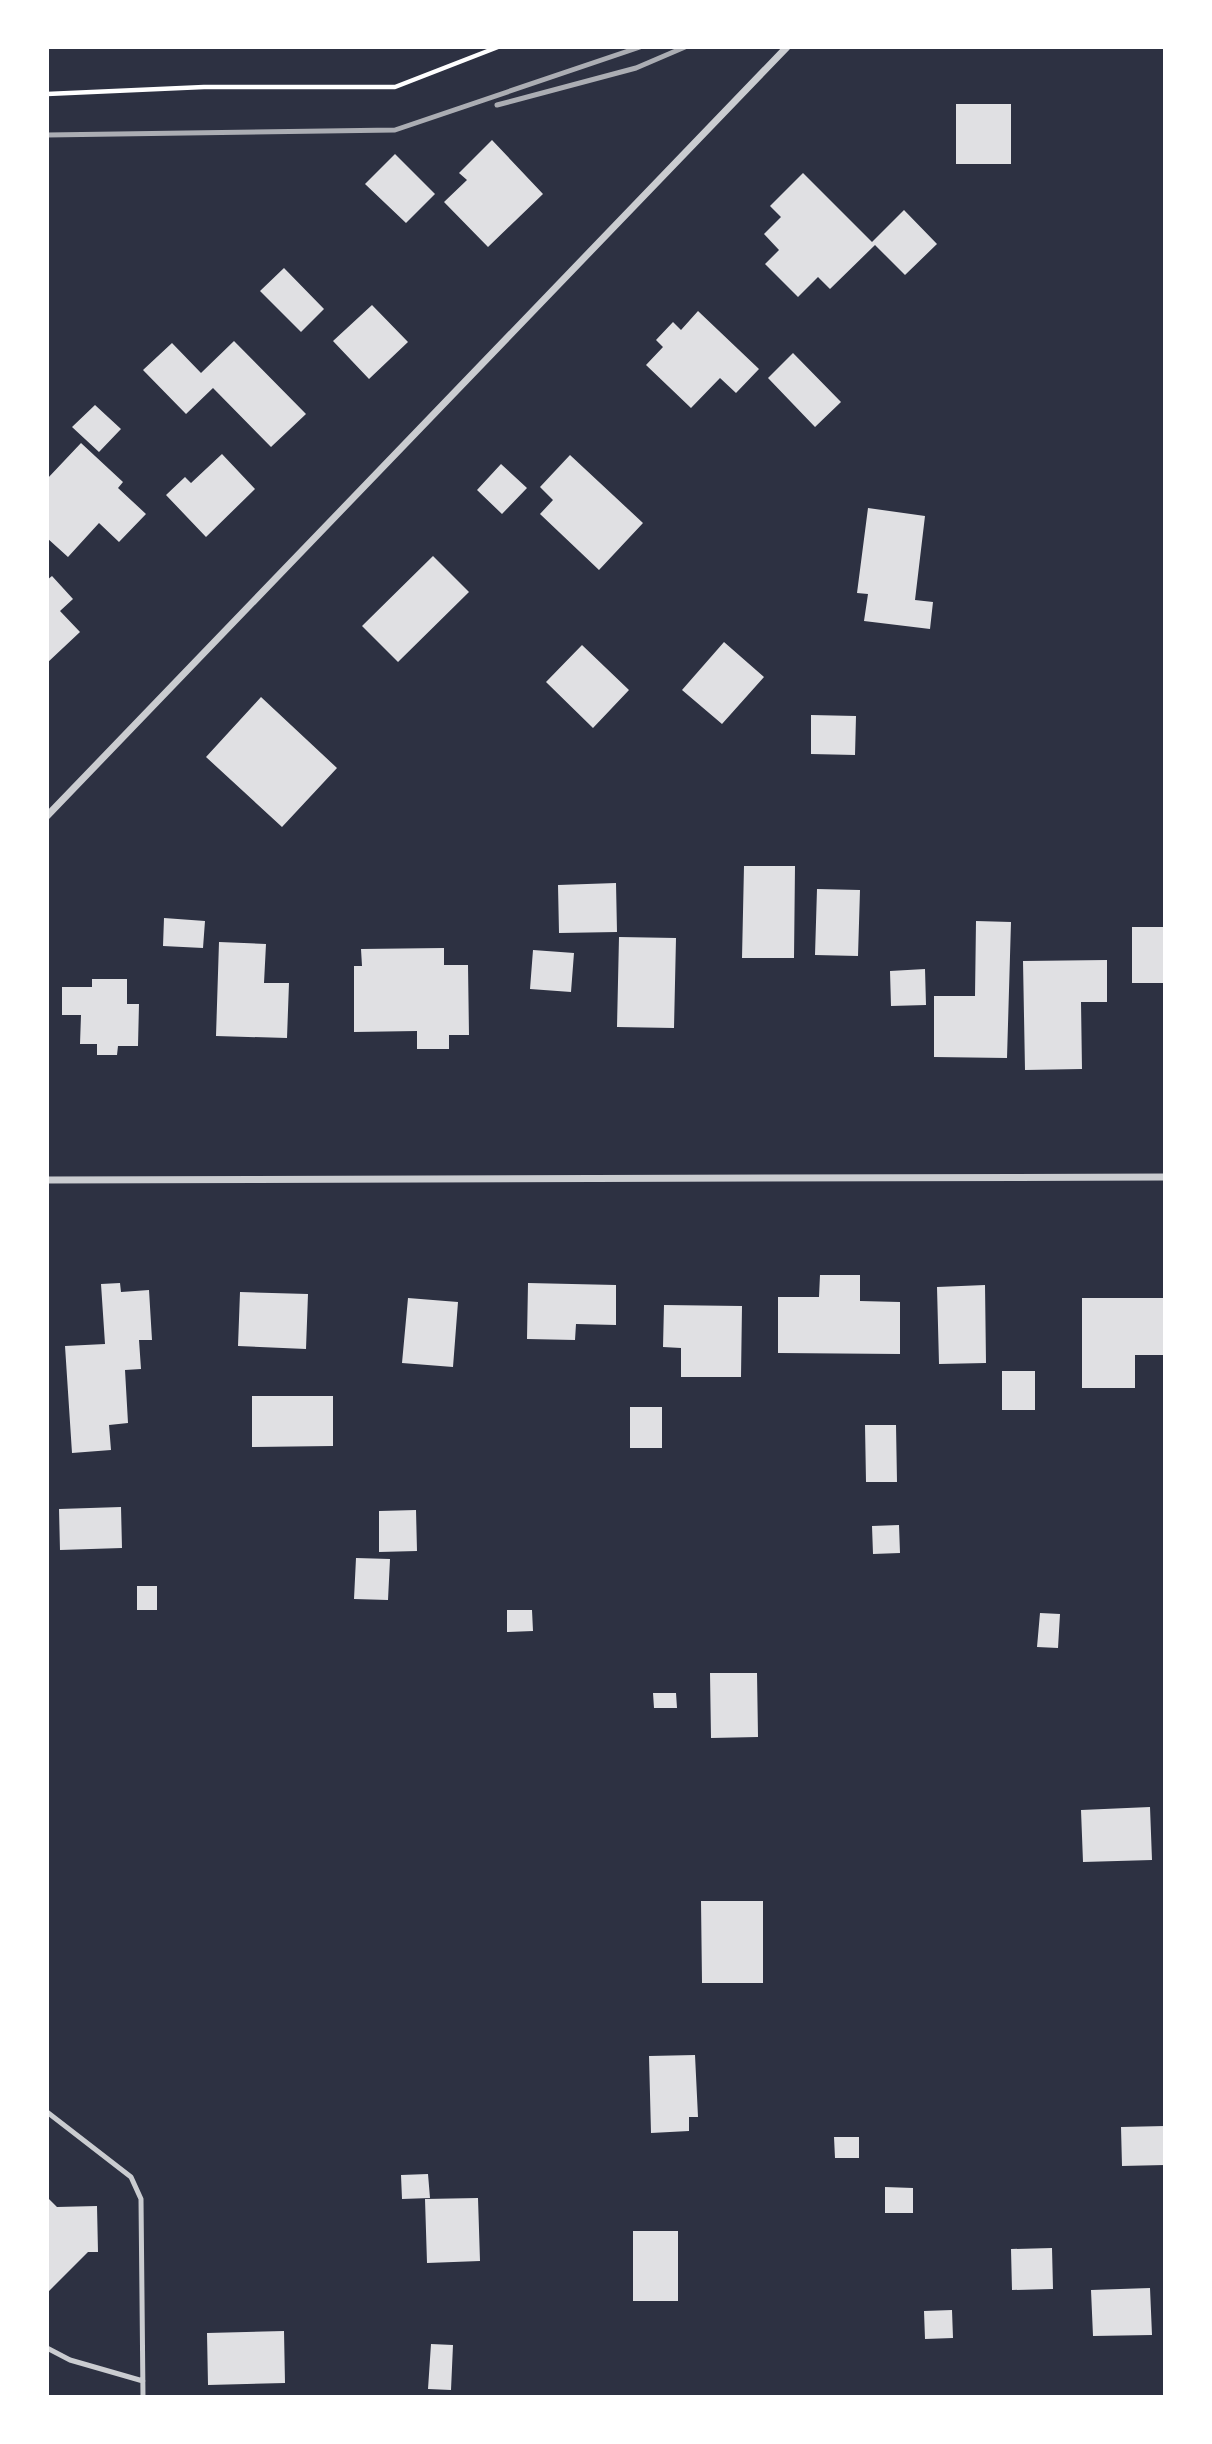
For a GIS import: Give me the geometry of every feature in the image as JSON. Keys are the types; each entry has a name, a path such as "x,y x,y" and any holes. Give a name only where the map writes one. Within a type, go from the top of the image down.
{"street":[{"path":"47,816 788,47"},
{"path":"47,1180 1165,1177"}],"lane":[{"path":"47,2112 131,2177 141,2199 143,2397"},
{"path":"47,2348 70,2360 143,2381"}],"path":[{"path":"47,94 204,87 396,87 498,47"}],"building":[{"path":"956,104 1011,104 1011,164 956,164"},
{"path":"492,140 543,194 488,247 444,202 467,180 459,173"},
{"path":"395,154 435,194 406,223 365,184"},
{"path":"803,173 872,242 904,210 937,244 905,275 875,245 830,289 818,277 798,297 765,264 779,250 764,234 781,217 770,206"},
{"path":"284,268 324,309 301,332 260,291"},
{"path":"372,305 408,342 369,379 333,341"},
{"path":"698,311 759,369 736,393 720,378 691,408 646,365 663,347 656,340 673,322 681,330"},
{"path":"234,341 306,414 271,447 213,388 186,414 143,370 172,343 201,373"},
{"path":"793,353 841,402 815,427 768,378"},
{"path":"95,405 121,429 99,452 72,427"},
{"path":"81,443 123,482 118,488 146,514 119,542 99,523 68,557 47,538 47,479"},
{"path":"222,454 255,489 206,537 166,495 185,477 191,483"},
{"path":"570,455 643,523 599,570 540,514 553,500 540,487"},
{"path":"501,464 527,488 502,514 477,490"},
{"path":"868,508 925,516 915,600 933,602 930,629 864,621 868,594 857,593"},
{"path":"433,556 469,592 398,662 362,626"},
{"path":"52,576 73,599 60,611 80,632 47,663 47,580"},
{"path":"724,642 764,677 722,724 682,690"},
{"path":"582,645 629,690 593,728 546,682"},
{"path":"261,697 337,768 282,827 206,757"},
{"path":"811,715 856,716 855,755 811,754"},
{"path":"744,866 795,866 794,958 742,958"},
{"path":"616,883 617,932 559,933 558,885"},
{"path":"817,889 860,890 858,956 815,955"},
{"path":"164,918 205,921 203,948 163,946"},
{"path":"976,921 1011,922 1007,1058 934,1057 934,996 975,996"},
{"path":"1132,927 1165,927 1165,983 1132,983"},
{"path":"619,937 676,938 674,1028 617,1027"},
{"path":"219,942 266,944 264,983 289,983 287,1038 216,1036"},
{"path":"444,948 444,965 468,965 469,1035 449,1035 449,1049 417,1049 417,1031 354,1032 354,966 362,966 361,949"},
{"path":"533,950 574,953 571,992 530,989"},
{"path":"1107,960 1107,1002 1081,1002 1082,1069 1025,1070 1023,961"},
{"path":"925,969 926,1005 891,1006 890,971"},
{"path":"92,979 127,979 127,1004 139,1004 138,1046 118,1046 117,1055 97,1055 97,1044 80,1044 81,1015 62,1015 62,987 92,987"},
{"path":"820,1275 860,1275 860,1301 900,1302 900,1354 778,1353 778,1297 819,1297"},
{"path":"120,1283 121,1292 149,1290 152,1340 139,1340 141,1369 125,1370 128,1423 109,1425 111,1450 72,1453 65,1346 105,1344 101,1284"},
{"path":"528,1283 616,1285 616,1325 576,1324 575,1340 527,1339"},
{"path":"985,1285 986,1363 939,1364 937,1287"},
{"path":"240,1292 308,1294 306,1349 238,1346"},
{"path":"408,1298 458,1302 453,1367 402,1363"},
{"path":"1082,1298 1165,1298 1165,1355 1135,1355 1135,1388 1082,1388"},
{"path":"664,1305 742,1306 741,1377 681,1377 681,1348 663,1347"},
{"path":"1002,1371 1035,1371 1035,1410 1002,1410"},
{"path":"252,1396 333,1396 333,1446 252,1447"},
{"path":"630,1407 662,1407 662,1448 630,1448"},
{"path":"865,1425 896,1425 897,1482 866,1482"},
{"path":"121,1507 122,1548 60,1550 59,1509"},
{"path":"416,1510 417,1551 379,1552 379,1511"},
{"path":"899,1525 900,1553 873,1554 872,1526"},
{"path":"356,1558 390,1559 388,1600 354,1599"},
{"path":"137,1586 157,1586 157,1610 137,1610"},
{"path":"507,1610 532,1610 533,1631 507,1632"},
{"path":"1040,1613 1060,1614 1058,1648 1037,1647"},
{"path":"710,1673 757,1673 758,1737 711,1738"},
{"path":"653,1693 676,1693 677,1708 654,1708"},
{"path":"1150,1807 1152,1860 1083,1862 1081,1810"},
{"path":"701,1901 763,1901 763,1983 702,1983"},
{"path":"695,2055 698,2117 689,2117 689,2131 651,2133 649,2056"},
{"path":"1165,2126 1165,2165 1122,2166 1121,2127"},
{"path":"834,2137 859,2137 859,2158 835,2158"},
{"path":"428,2174 430,2198 402,2199 401,2175"},
{"path":"885,2187 913,2188 913,2213 885,2213"},
{"path":"47,2197 57,2207 97,2206 98,2252 88,2252 47,2293"},
{"path":"478,2198 480,2261 427,2263 425,2199"},
{"path":"633,2231 678,2231 678,2301 633,2301"},
{"path":"1052,2248 1053,2289 1012,2290 1011,2249"},
{"path":"1150,2288 1152,2335 1093,2336 1091,2290"},
{"path":"952,2310 953,2338 925,2339 924,2311"},
{"path":"284,2331 285,2383 208,2385 207,2333"},
{"path":"431,2344 453,2345 451,2390 428,2389"}],"railway":[{"path":"47,135 395,130 640,47"},
{"path":"497,105 636,68 685,47"}]}
